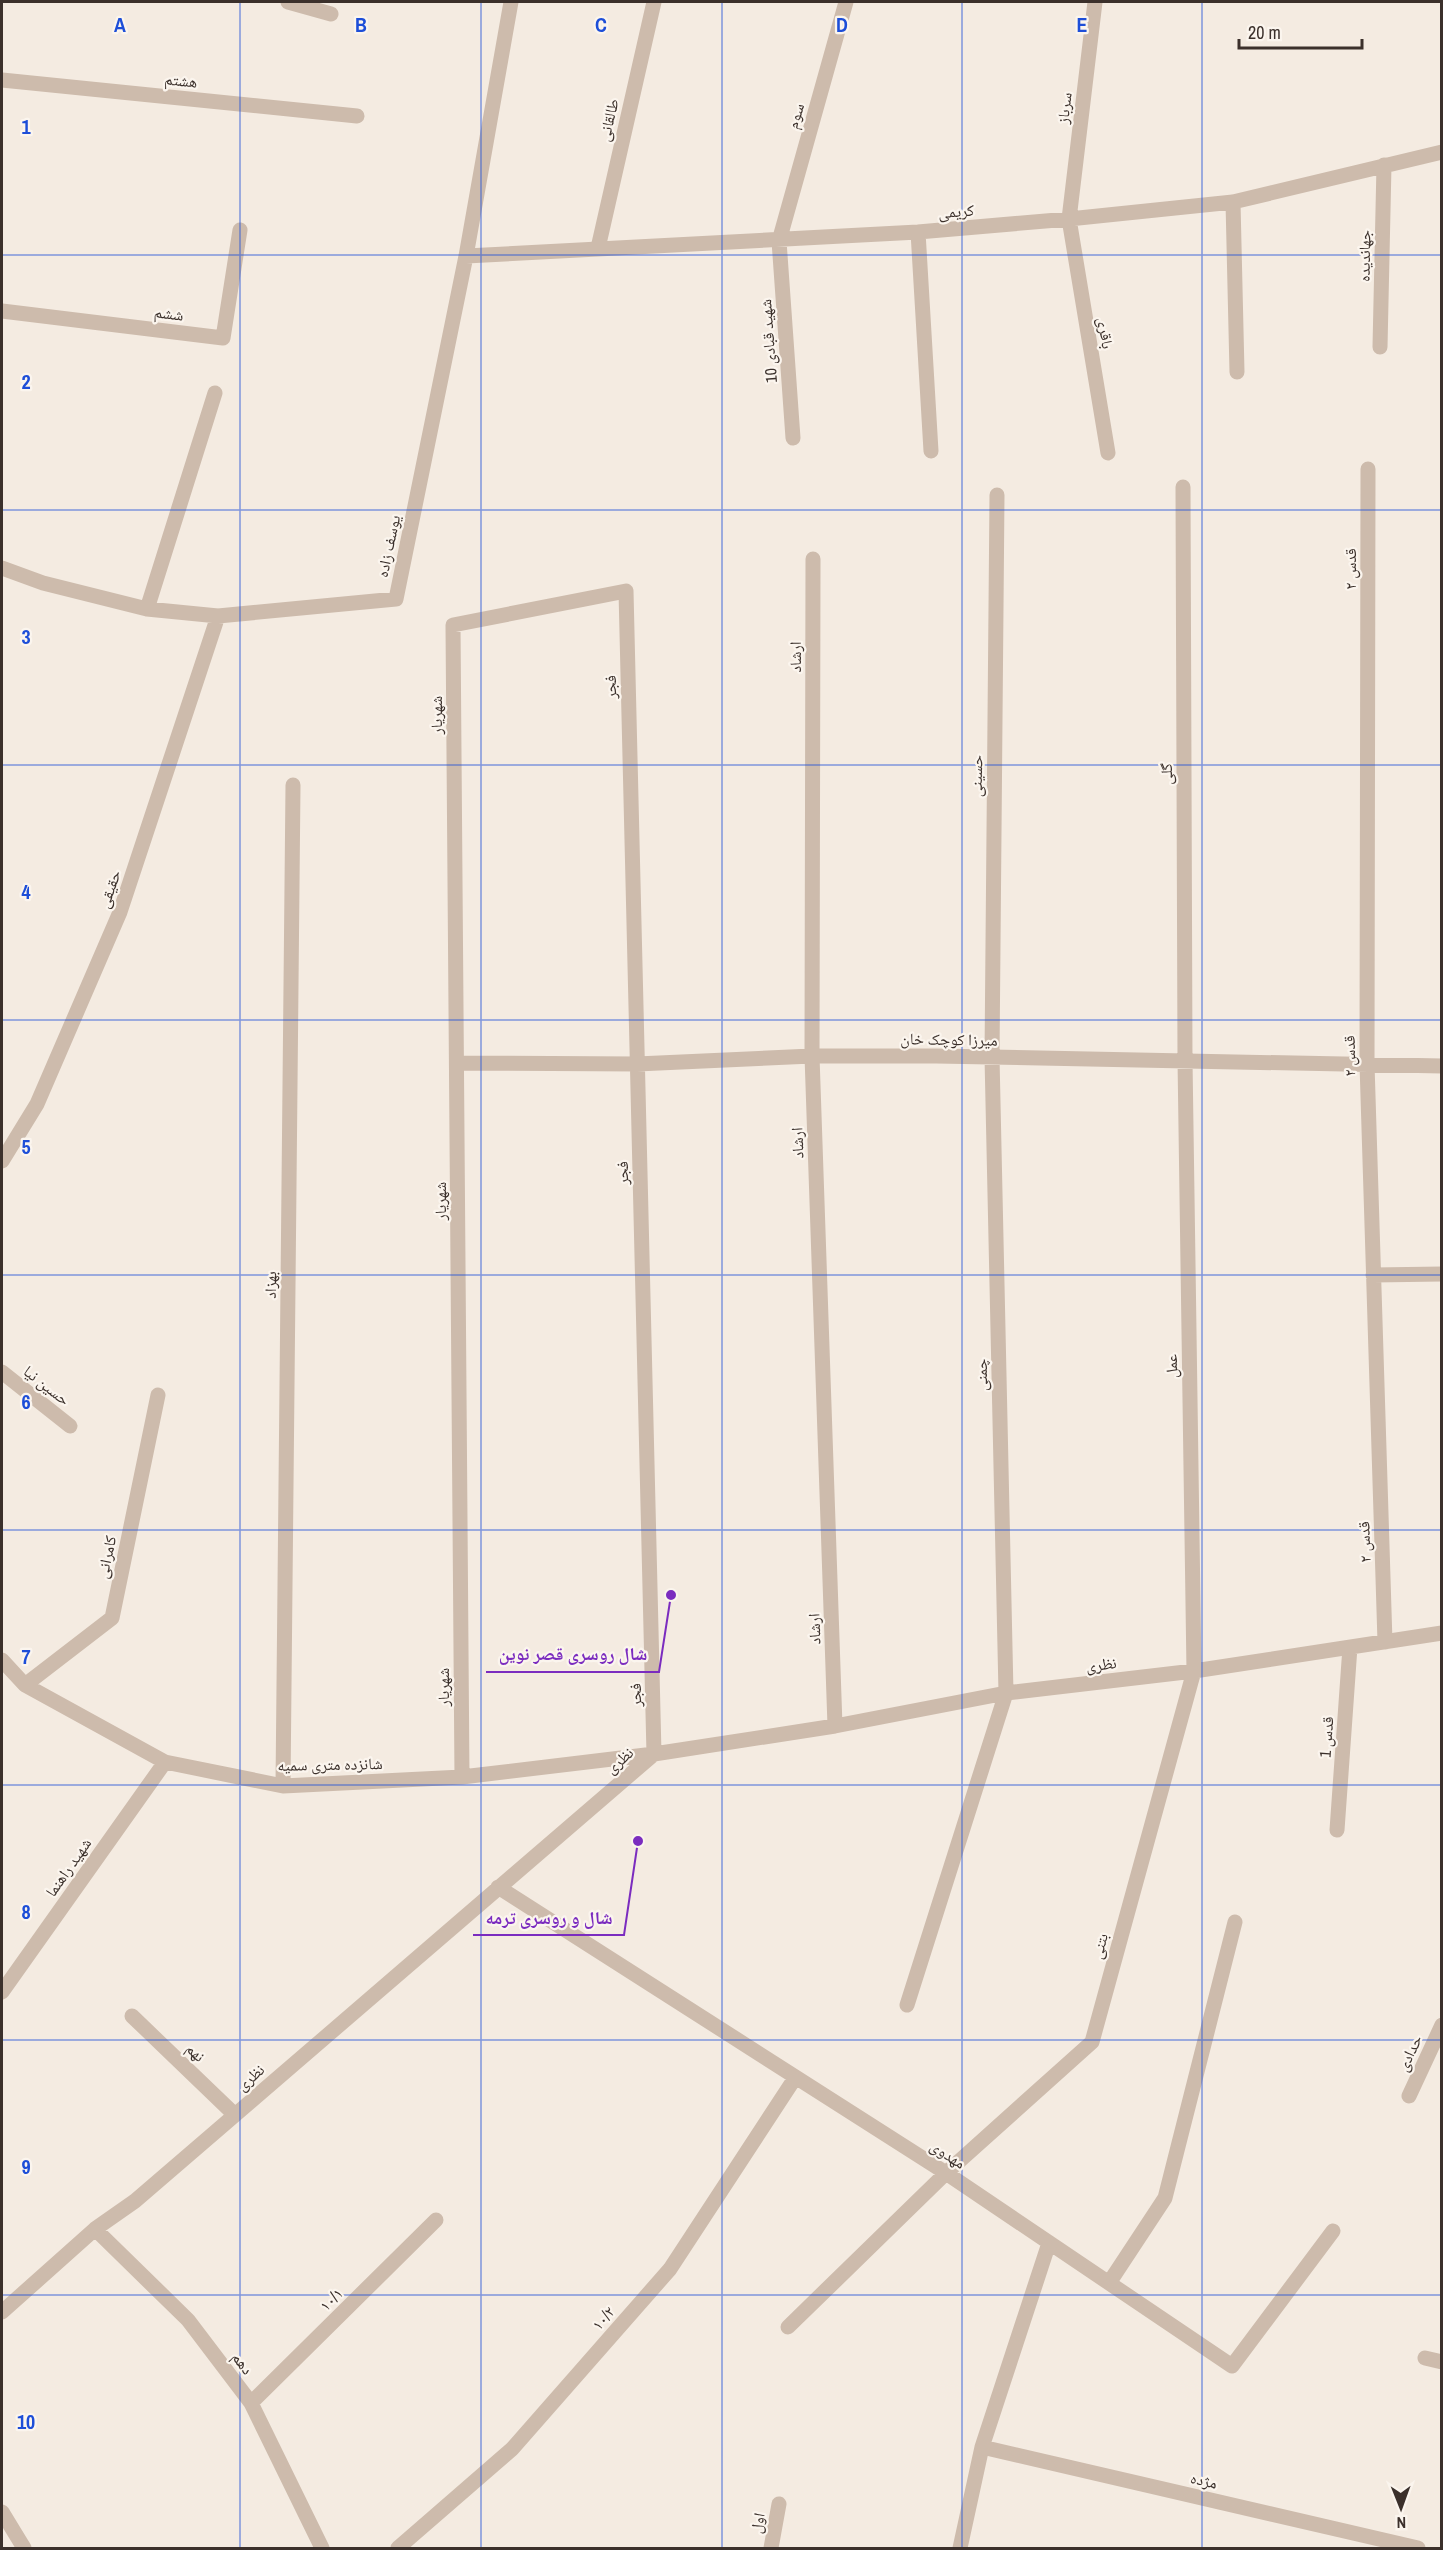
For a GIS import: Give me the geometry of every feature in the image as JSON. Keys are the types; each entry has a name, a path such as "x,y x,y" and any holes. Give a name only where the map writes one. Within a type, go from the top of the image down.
{"street":[{"path":"288,2 331,14"},
{"path":"466,256 510,2"},
{"name":"طالقانی","path":"598,248 654,2"},
{"name":"سوم","path":"779,241 846,2"},
{"name":"سرباز","path":"1069,219 1095,2"},
{"name":"هشتم","path":"2,80 357,117"},
{"name":"کریمی","path":"466,256 918,232 1233,202 1442,152"},
{"name":"جهاندیده","path":"1380,347 1384,165"},
{"path":"1233,202 1237,372"},
{"name":"باقری","path":"1069,219 1108,453"},
{"name":"ششم","path":"2,311 223,338 240,230"},
{"path":"918,232 932,451"},
{"name":"شهید قبادی 10","path":"779,241 792,438"},
{"name":"یوسف زاده","path":"2,568 43,583 147,609 218,615 396,599 466,256"},
{"path":"147,609 215,393"},
{"name":"قدس ۲","path":"1368,469 1367,1064 1385,1642"},
{"name":"گلی","path":"1183,487 1185,1060"},
{"name":"حسینی","path":"992,1057 997,495"},
{"name":"ارشاد","path":"813,559 812,1056 835,1726"},
{"name":"فجر","path":"453,625 626,591 654,1754"},
{"name":"حقیقی","path":"2,1161 37,1104 120,912 218,615"},
{"name":"شهریار","path":"453,625 462,1777"},
{"name":"بهزاد","path":"283,1786 294,785"},
{"name":"میرزا کوچک خان","path":"457,1063 638,1064 812,1056 1185,1060 1442,1066"},
{"name":"چمنی","path":"907,2005 1006,1693 992,1057"},
{"name":"عمل","path":"1185,1060 1194,1671"},
{"path":"1373,1275 1442,1274"},
{"name":"حسین نیا","path":"2,1372 70,1426"},
{"name":"کامرانی","path":"25,1684 112,1618 158,1395"},
{"name":"نظری","path":"2,2312 95,2229 135,2201 654,1754 835,1726 1006,1693 1194,1671 1442,1633"},
{"name":"قدس 1","path":"1337,1830 1350,1647"},
{"name":"شانزده متری سمیه","path":"2,1660 25,1684 165,1762 283,1786 462,1777 654,1754"},
{"name":"بتنی","path":"788,2327 946,2173 1092,2042 1194,1671"},
{"name":"شهید راهنما","path":"2,1992 165,1762"},
{"name":"مهدوی","path":"498,1887 946,2173 1232,2366 1333,2231"},
{"path":"1109,2283 1165,2198 1235,1922"},
{"name":"نهم","path":"132,2016 235,2115"},
{"name":"حدادی","path":"1409,2096 1442,2025"},
{"name":"۱۰/۲","path":"398,2548 512,2449 670,2269 795,2078"},
{"name":"۱۰/۱","path":"251,2403 436,2220"},
{"name":"دهم","path":"95,2229 188,2320 251,2403 322,2548"},
{"path":"960,2548 982,2447 1049,2242"},
{"path":"1425,2358 1442,2362"},
{"name":"مژده","path":"982,2447 1418,2548"},
{"name":"اول","path":"771,2548 779,2504"},
{"path":"2,2512 24,2548"}],"place":[{"name":"شال روسری قصر نوین","path":"671,1595"},
{"name":"شال و روسری ترمه","path":"638,1841"}]}
